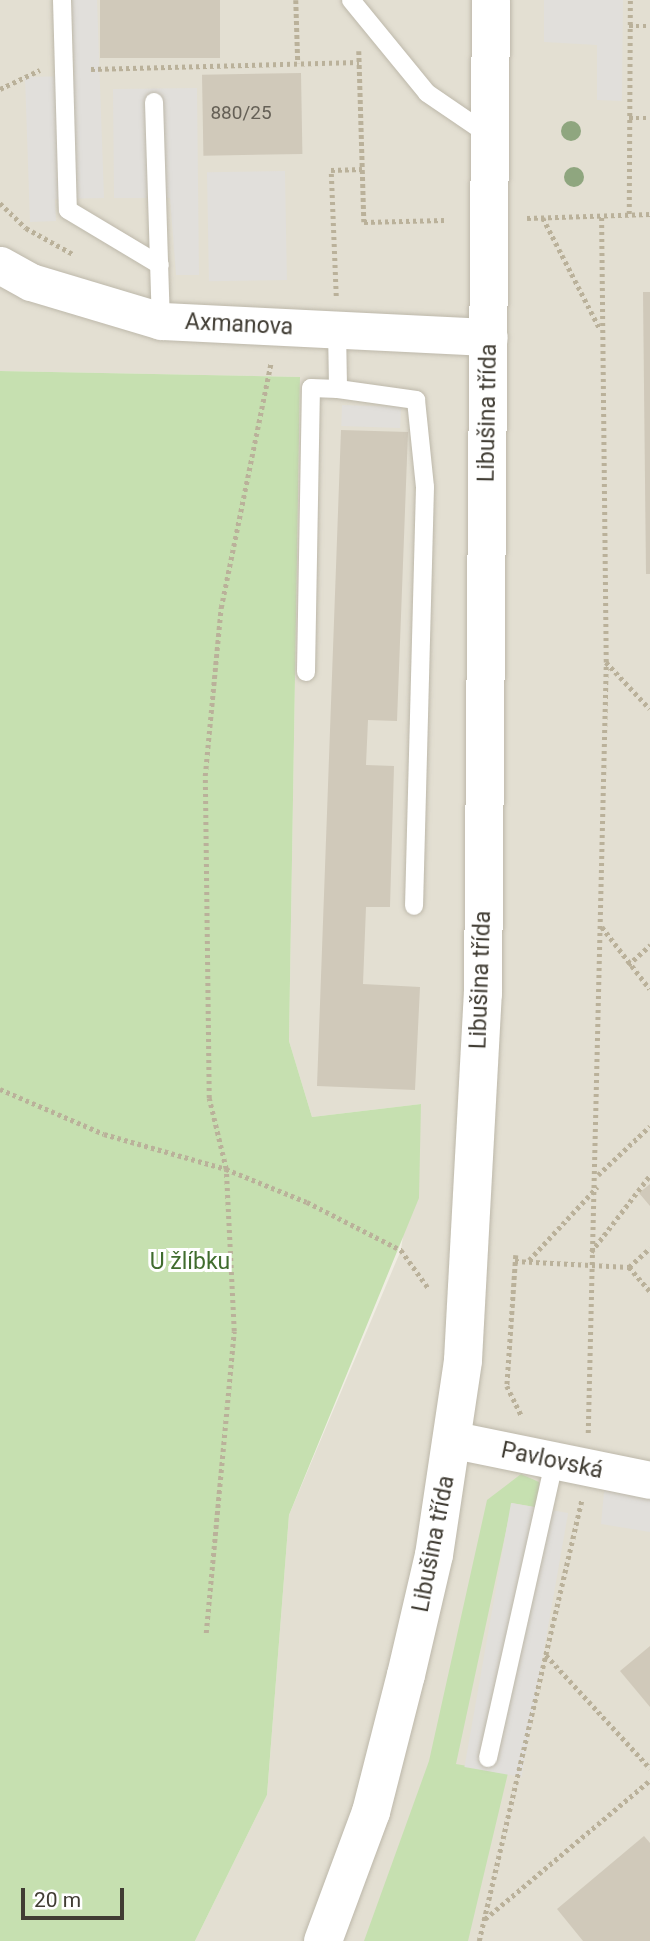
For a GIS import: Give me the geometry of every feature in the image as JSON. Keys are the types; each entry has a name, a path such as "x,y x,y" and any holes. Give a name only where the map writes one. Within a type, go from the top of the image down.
{"street":[{"name":"Libušina třída","path":"323,1941 374,1800 435,1555 455,1440 483,994 489,337 487,134 491,0"},
{"name":"Axmanova","path":"0,265 31,282 161,321 489,337"},
{"name":"Pavlovská","path":"455,1440 571,1466 650,1480"}],"lane":[{"path":"62,0 68,209 160,265"},
{"path":"351,0 427,93 487,134"},
{"path":"154,102 161,321"},
{"path":"337,329 338,389"},
{"path":"306,672 312,388 416,400 425,487 414,906"},
{"path":"488,1758 571,1466"}],"path":[{"path":"296,0 298,63"},
{"path":"629,214 630,0"},
{"path":"629,26 650,26"},
{"path":"64,70 359,62 363,222 444,220"},
{"path":"0,89 29,70"},
{"path":"629,118 650,118"},
{"path":"337,329 331,170 362,169"},
{"path":"527,218 650,214"},
{"path":"479,1941 546,1654 571,1466 597,1186 606,662 600,331 601,216"},
{"path":"543,218 600,331"},
{"path":"206,1633 234,1331 226,1169 209,1098 205,776 221,608 273,351"},
{"path":"606,662 650,709"},
{"path":"602,927 628,965 650,989"},
{"path":"628,965 650,945"},
{"path":"0,1089 104,1134 226,1169 401,1250 430,1291 429,1304"},
{"path":"597,1176 650,1126"},
{"path":"591,1252 650,1175"},
{"path":"529,1261 597,1186"},
{"path":"629,1267 650,1248"},
{"path":"512,1353 516,1258 629,1267 650,1291"},
{"path":"546,1654 650,1768"},
{"path":"484,1919 650,1780"}],"shaded area":[{"path":"0,0 650,0 650,1941 195,1941 267,1795 289,1515 401,1250 421,1104 312,1117 289,1041 300,377 0,371"},
{"path":"72,0 97,0 104,198 55,199 56,221 30,222 25,77 74,76"},
{"path":"544,0 623,0 622,101 597,100 597,45 544,42"},
{"path":"197,88 199,275 176,275 170,198 114,198 113,89"},
{"path":"285,171 287,280 209,281 207,172"},
{"path":"342,405 401,407 400,428 341,426"},
{"path":"605,1482 650,1490 650,1532 601,1524"},
{"path":"511,1503 568,1513 522,1777 464,1767"}],"green space":[{"name":"U žlíbku","path":"0,371 300,377 289,1041 312,1117 421,1104 419,1198 289,1515 267,1795 195,1941 0,1941"},
{"path":"521,1474 539,1482 540,1508 512,1503 456,1764 508,1773 468,1941 364,1941 429,1761 487,1500"}],"building":[{"path":"100,0 220,0 220,58 100,58"},
{"path":"301,73 302,154 203,156 202,75"},
{"path":"643,292 650,292 650,574 646,574"},
{"path":"341,430 408,432 397,721 368,720 366,765 394,766 390,907 366,907 363,984 420,987 415,1090 317,1086"},
{"path":"650,1184 650,1206 639,1193"},
{"path":"650,1646 650,1707 620,1671"},
{"path":"644,1836 650,1843 650,1941 583,1941 557,1909"}]}
